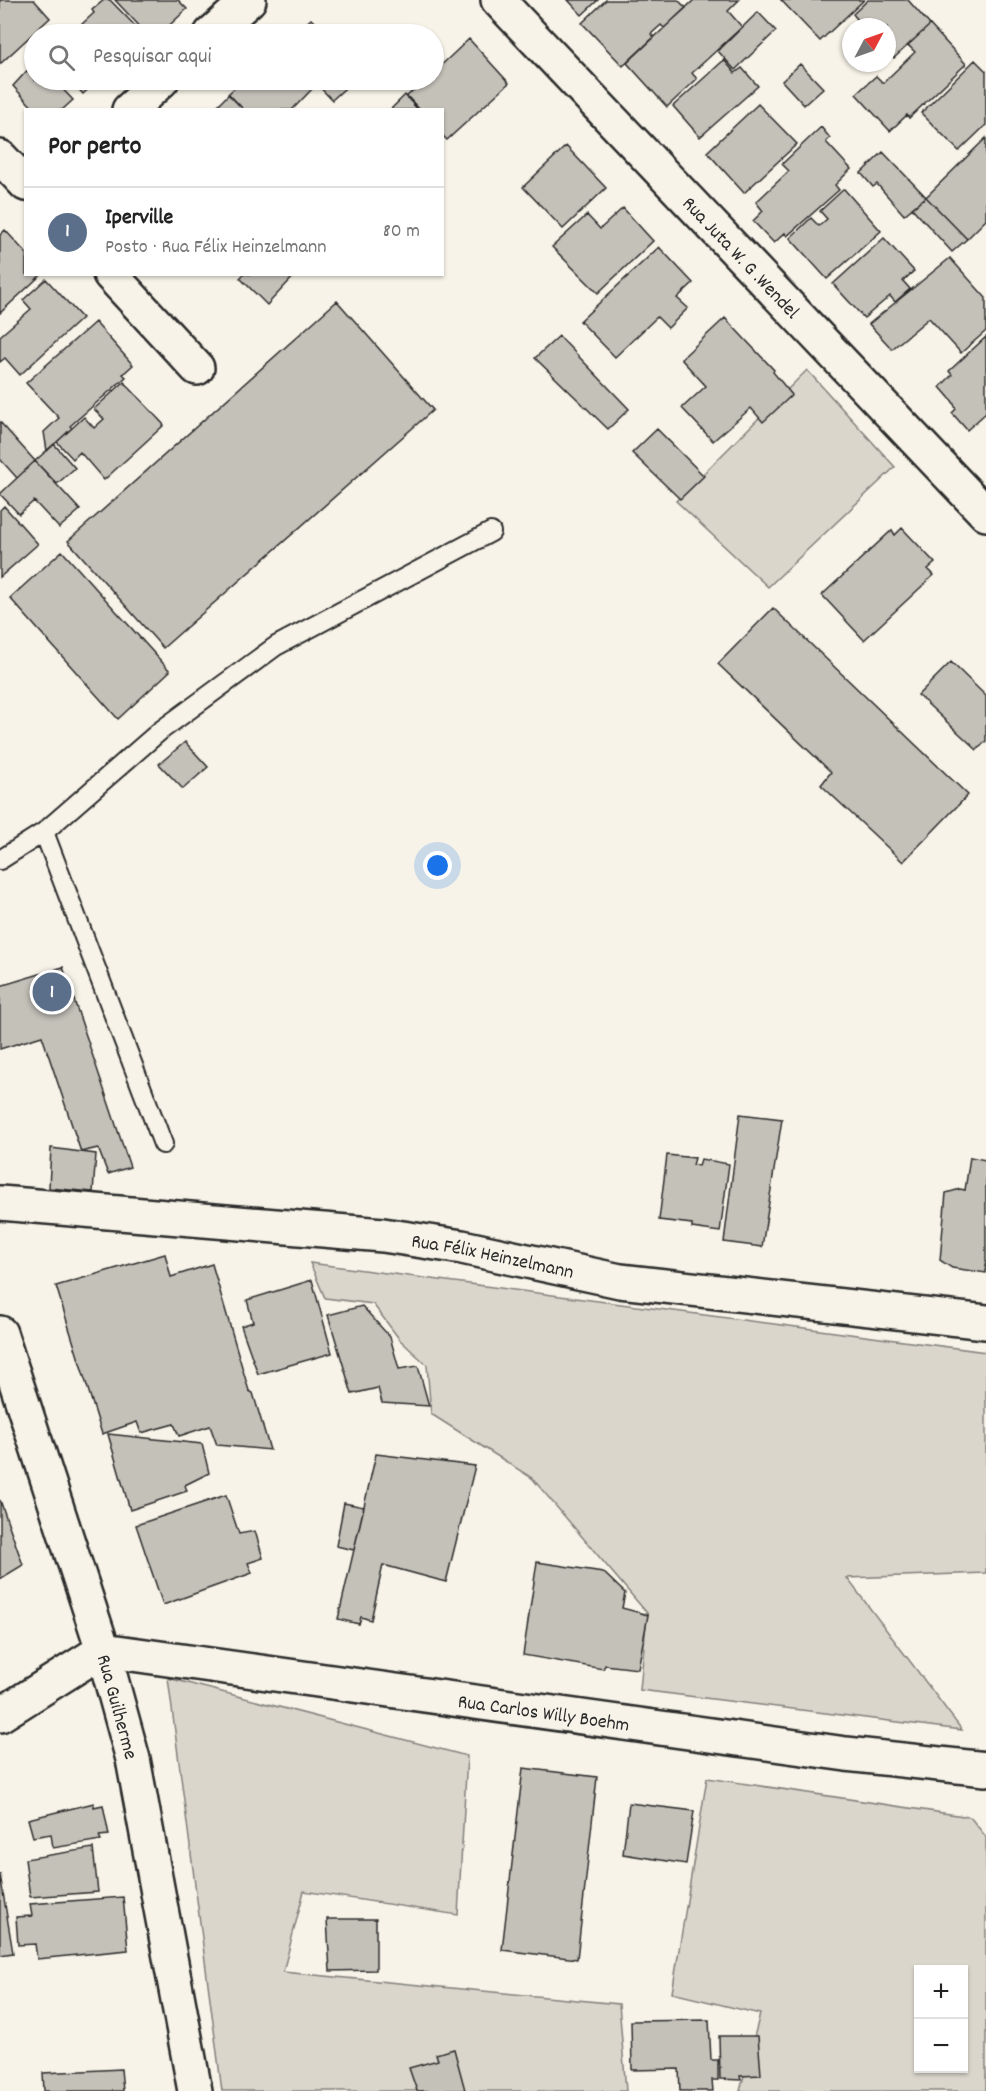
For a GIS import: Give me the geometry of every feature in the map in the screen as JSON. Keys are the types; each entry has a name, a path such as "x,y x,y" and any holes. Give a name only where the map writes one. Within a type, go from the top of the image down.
{"street":[{"path":"222,24 249,0"},
{"name":"Rua Juta W. G .Wendel","path":"498,0 986,514"},
{"path":"131,108 151,90"},
{"path":"0,157 24,182"},
{"path":"112,276 197,368"},
{"name":"Rua Félix Heinzelmann","path":"0,1203 383,1235 520,1258 620,1281 986,1322"},
{"name":"Rua Guilherme","path":"0,1333 103,1650 133,1759 195,2091"},
{"path":"0,1715 103,1650"},
{"name":"Rua Carlos Willy Boehm","path":"103,1650 980,1774"}],"lane":[{"path":"0,860 44,832 160,731 276,646 491,532"},
{"path":"44,832 163,1144"}],"shaded area":[{"path":"807,370 895,467 768,587 676,501"},
{"path":"310,1263 986,1352 986,1573 847,1578 962,1730 640,1690 647,1613 532,1478 431,1414 427,1365 400,1340 373,1304 325,1298"},
{"path":"168,1678 467,1756 458,1915 304,1891 283,1972 619,2004 626,2091 222,2091"},
{"path":"707,1778 970,1817 986,1837 986,2091 740,2091 760,2014 672,1993"}],"building":[{"path":"0,0 34,0 50,18 43,24 24,24 24,42 0,64"},
{"path":"104,0 110,0 133,24 82,24 94,13 92,10"},
{"path":"115,0 178,0 187,9 171,24 138,24"},
{"path":"568,0 598,0 582,15"},
{"path":"606,0 678,0 686,8 664,28 661,25 651,34 654,37 623,66 582,23"},
{"path":"694,0 739,0 728,11 742,27 692,73 697,79 667,107 627,63"},
{"path":"781,0 864,0 842,18 820,41"},
{"path":"868,0 908,0 930,25 896,56 896,18 856,18 853,14"},
{"path":"758,12 776,31 735,70 718,51"},
{"path":"311,19 316,24 305,24"},
{"path":"930,25 966,64 909,118 907,115 890,131 856,94 876,76 883,83 896,72 915,52 908,45"},
{"path":"469,39 509,83 447,140 444,137 444,108 418,108 407,96 414,90 444,90 444,63"},
{"path":"724,60 735,73 742,68 758,86 700,137 673,106"},
{"path":"975,60 986,71 986,125 959,151 921,113"},
{"path":"800,64 823,88 804,105 782,81"},
{"path":"24,74 24,90 64,90 73,100 64,108 33,108 13,86"},
{"path":"232,90 311,90 294,108 242,108 228,94"},
{"path":"322,90 343,90 332,100"},
{"path":"229,94 242,108 215,108"},
{"path":"405,95 416,108 392,108"},
{"path":"758,104 797,144 744,193 707,152"},
{"path":"821,127 830,138 826,142 851,169 835,185 839,190 787,236 785,233 774,243 753,221 763,211 756,202 789,171 782,164"},
{"path":"986,138 986,220 967,239 926,197"},
{"path":"566,146 606,188 563,229 523,187"},
{"path":"883,152 926,197 904,215 877,184 873,187 861,173"},
{"path":"844,189 881,231 827,279 790,238 811,218 819,226 827,219 820,211"},
{"path":"926,197 967,239 952,252 912,208"},
{"path":"623,208 653,241 598,293 552,247 587,215 600,229"},
{"path":"5,230 24,251 24,276 40,276 0,313 0,235"},
{"path":"884,238 914,271 903,281 910,289 895,302 890,296 864,318 833,284"},
{"path":"659,247 693,283 677,298 688,308 668,328 657,317 615,357 580,321"},
{"path":"950,258 986,298 986,331 961,353 929,318 892,349 869,324"},
{"path":"242,276 294,276 267,305 240,278"},
{"path":"46,279 82,318 20,375 5,358 0,362 0,336 31,309 23,300"},
{"path":"337,301 433,410 163,648 68,541"},
{"path":"725,318 774,370 773,372 792,395 763,422 751,408 713,441 682,408 706,386 681,359"},
{"path":"95,322 133,365 123,374 126,377 70,426 72,428 47,451 44,432 59,418 26,383"},
{"path":"559,336 629,409 608,429 535,358"},
{"path":"986,337 986,413 967,430 952,413 956,409 953,402 940,387 952,375 949,371"},
{"path":"124,382 164,425 104,480 80,452 73,459 57,442 84,417 94,428 104,419 94,409"},
{"path":"0,422 35,461 17,478 0,459"},
{"path":"657,429 704,476 680,499 632,453"},
{"path":"54,444 75,468 57,484 35,461"},
{"path":"35,461 80,510 59,528 34,501 19,514 0,494"},
{"path":"4,506 38,544 0,577 0,510"},
{"path":"902,528 935,563 928,569 934,575 864,640 822,595 892,530 895,535"},
{"path":"62,551 170,671 118,719 10,598"},
{"path":"773,608 968,795 903,862 821,785 831,772 718,664"},
{"path":"951,662 986,696 986,741 977,750 918,695"},
{"path":"185,742 208,767 183,789 159,764"},
{"path":"63,967 130,1167 108,1174 98,1148 81,1152 42,1036 0,1049 0,986"},
{"path":"740,1114 782,1119 762,1247 724,1242"},
{"path":"51,1148 96,1154 93,1192 49,1188"},
{"path":"667,1155 695,1158 693,1165 699,1166 701,1159 729,1164 720,1232 692,1228 692,1224 659,1220"},
{"path":"970,1157 986,1160 986,1273 952,1268 940,1260 946,1193 965,1190"},
{"path":"165,1254 171,1277 212,1264 249,1391 253,1393 270,1450 217,1445 210,1426 179,1436 174,1424 141,1433 137,1422 102,1434 56,1286"},
{"path":"312,1280 332,1353 258,1374 241,1326 253,1322 247,1300"},
{"path":"362,1306 390,1337 399,1369 418,1366 429,1406 382,1403 378,1388 352,1394 328,1315"},
{"path":"108,1434 202,1444 209,1473 185,1485 187,1491 130,1510"},
{"path":"376,1454 475,1466 446,1582 383,1565 371,1620 361,1617 359,1624 338,1619"},
{"path":"226,1495 239,1534 255,1531 263,1558 248,1563 252,1573 163,1605 136,1525"},
{"path":"0,1500 23,1565 0,1579"},
{"path":"344,1503 364,1507 354,1550 336,1546"},
{"path":"537,1562 603,1572 625,1593 622,1608 648,1615 638,1669 605,1665 603,1669 523,1655"},
{"path":"523,1768 597,1777 577,1959 502,1950"},
{"path":"94,1803 94,1807 103,1805 109,1835 99,1836 101,1840 53,1848 51,1834 33,1837 28,1819"},
{"path":"629,1803 694,1811 686,1864 623,1854"},
{"path":"93,1848 98,1892 30,1897 25,1859"},
{"path":"0,1874 13,1953 0,1955"},
{"path":"123,1897 128,1950 37,1959 35,1944 18,1945 16,1917 32,1916 30,1904"},
{"path":"327,1919 376,1919 376,1970 330,1971"},
{"path":"709,2020 711,2060 718,2060 718,2080 712,2080 713,2091 680,2091 679,2069 632,2070 631,2021"},
{"path":"719,2036 758,2036 761,2075 740,2076 741,2080 720,2079"},
{"path":"454,2049 465,2090 417,2091 409,2068 438,2060 436,2054"},
{"path":"121,2069 123,2091 44,2091 43,2073"}],"place":[{"name":"Iperville","path":"52,992"}]}
